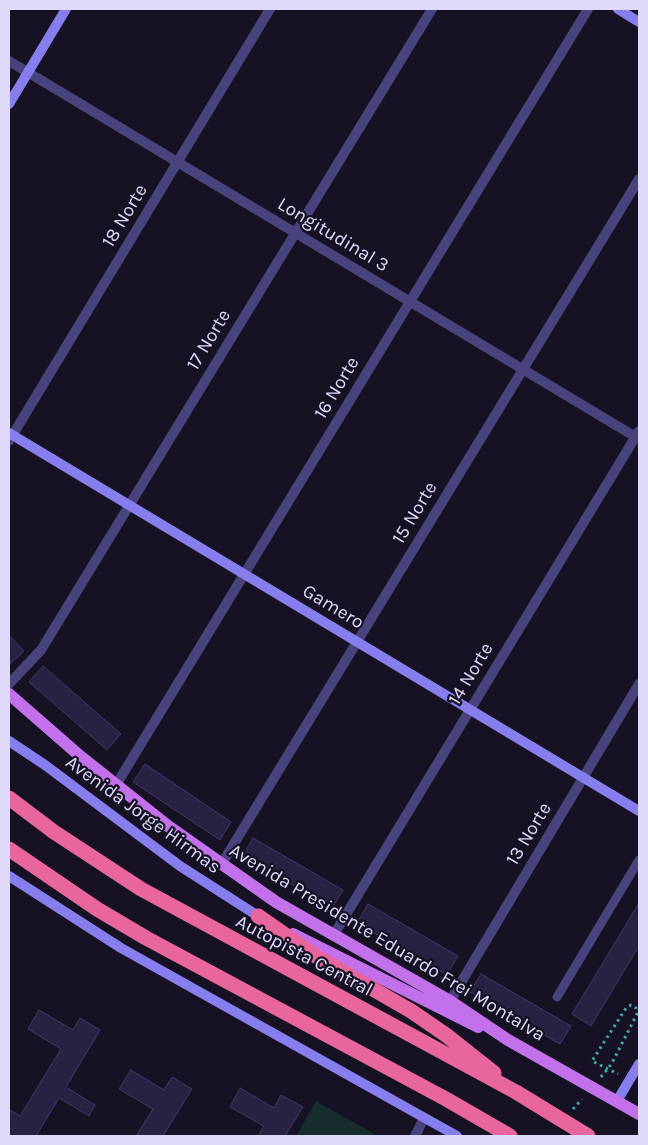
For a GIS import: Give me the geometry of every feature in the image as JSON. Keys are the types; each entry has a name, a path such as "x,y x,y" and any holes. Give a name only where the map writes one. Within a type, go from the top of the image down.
{"highway":[{"name":"Autopista Central","path":"9,798 98,861 178,911 516,1092 588,1136"},
{"path":"9,848 90,904 146,938 446,1099 510,1136"},
{"path":"258,916 314,956 432,1025 481,1062 516,1092"}],"main road":[{"name":"Avenida Presidente Eduardo Frei Montalva","path":"9,694 116,785 221,865 333,936 450,1001 508,1040 639,1114"},
{"path":"258,916 444,1011 508,1040"}],"street":[{"path":"9,104 66,9"},
{"name":"18 Norte","path":"10,436 270,9"},
{"name":"17 Norte","path":"9,684 30,665 41,650 432,9"},
{"name":"16 Norte","path":"116,785 588,9"},
{"path":"618,9 639,22"},
{"name":"Longitudinal 3","path":"9,61 410,302 638,436"},
{"name":"15 Norte","path":"221,865 639,179"},
{"name":"Gamero","path":"10,436 130,505 639,811"},
{"name":"14 Norte","path":"333,936 638,436"},
{"name":"13 Norte","path":"450,1001 639,684"},
{"name":"Avenida Jorge Hirmas","path":"9,741 45,765 180,866 258,916"},
{"path":"9,876 121,948 456,1136"},
{"path":"617,1101 639,1064"},
{"path":"416,1136 424,1118"}],"lane":[{"path":"556,997 639,860"}],"path":[{"path":"598,1080 612,1063 637,1014 634,1006 626,1008 592,1061 630,1079"},
{"path":"568,1115 586,1094"}],"green space":[{"path":"316,1101 378,1136 296,1136"}],"building":[{"path":"9,635 24,651 9,665"},
{"path":"43,666 121,734 107,750 29,682"},
{"path":"145,764 231,822 220,840 133,782"},
{"path":"253,838 343,890 332,908 243,856"},
{"path":"639,903 639,946 591,1026 572,1014"},
{"path":"368,904 458,956 447,975 357,923"},
{"path":"481,974 571,1026 560,1044 470,992"},
{"path":"39,1010 73,1030 80,1018 100,1030 66,1087 95,1105 89,1116 59,1098 36,1136 9,1136 9,1109 20,1116 61,1049 28,1029"},
{"path":"131,1070 164,1090 172,1077 192,1089 163,1136 136,1136 153,1109 119,1089"},
{"path":"240,1088 274,1108 281,1095 303,1107 285,1136 258,1136 264,1126 230,1107"}]}
